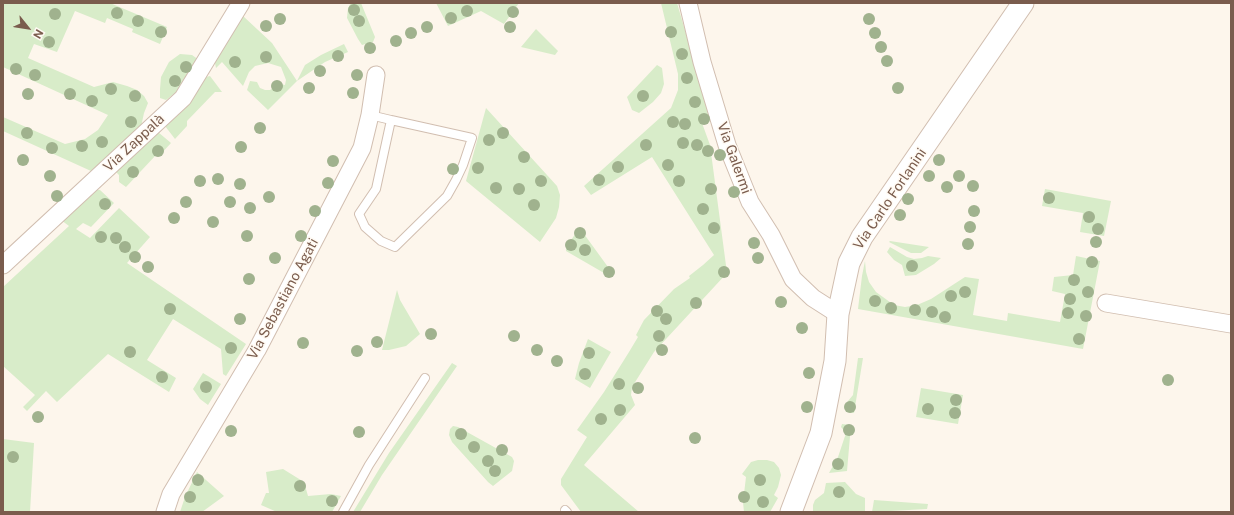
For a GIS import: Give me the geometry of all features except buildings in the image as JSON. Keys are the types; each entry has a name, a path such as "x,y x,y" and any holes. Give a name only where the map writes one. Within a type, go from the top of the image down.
{"street":[{"name":"Via Zappalà","path":"3,265 183,98 241,3"},
{"name":"Via Galermi","path":"688,3 702,62 727,146 750,202 771,235 793,279 813,298 838,314"},
{"name":"Via Carlo Forlanini","path":"791,512 821,433 835,361 838,314 849,263 862,237 1023,3"},
{"name":"Via Sebastiano Agati","path":"165,512 171,494 257,350 362,148 370,115 376,75"},
{"path":"1106,303 1231,324"}],"lane":[{"path":"370,115 472,138 463,165 447,196 395,247 381,241 365,227 359,214 376,189 391,120"},
{"path":"343,512 369,465 425,378"}],"green space":[{"path":"3,3 110,3 167,27 160,44 132,32 133,29 107,18 105,23 75,11 57,52 34,44 28,58 94,87 113,82 127,86 137,90 144,96 148,103 141,127 91,171 3,131 3,117 65,144 85,139 98,130 108,115 3,67"},
{"path":"351,3 361,3 375,37 373,42 362,45 358,39 347,18 348,8"},
{"path":"436,3 519,3 504,24 481,11 448,26"},
{"path":"661,3 677,3 711,119 702,123 710,145 727,273 654,352 632,387 631,395 635,405 584,465 639,512 581,512 561,485 561,479 587,437 577,430 604,392 629,352 638,337 636,335 644,320 674,289 690,278 689,276 714,255 652,157 591,195 584,186 671,108 678,90 678,74"},
{"path":"243,16 272,43 297,81 268,110 247,90 250,81 257,82 260,88 265,90 270,90 274,87 275,83 285,85 286,80 281,67 268,63 255,66 249,72 243,86 222,62 216,68 214,58"},
{"path":"536,29 558,51 555,55 521,47"},
{"path":"344,44 348,52 325,62 297,81 305,65 321,55"},
{"path":"180,54 192,55 199,60 184,86 166,100 160,98 161,77 169,62"},
{"path":"657,65 662,68 664,84 661,93 653,102 639,113 632,110 627,97"},
{"path":"210,76 222,92 215,92 187,121 187,126 175,139 165,126 202,78"},
{"path":"486,108 557,186 560,195 556,218 540,242 466,181"},
{"path":"158,132 171,143 160,155 156,155 126,187 119,182 119,175 114,170"},
{"path":"94,189 100,190 114,203 91,227 83,223 76,229 90,238 119,208 150,237 127,263 246,344 226,376 223,374 221,349 173,319 147,360 176,378 169,392 108,354 57,402 46,391 27,411 23,407 35,395 3,366 3,287 69,226 61,220"},
{"path":"1045,189 1111,201 1104,236 1080,232 1083,213 1042,206"},
{"path":"576,233 584,234 608,267 604,273 566,251 566,247"},
{"path":"889,242 929,247 921,253 911,253"},
{"path":"890,247 907,257 914,259 928,256 941,258 916,275 905,276 902,265 894,260 887,252"},
{"path":"1076,256 1100,261 1083,349 858,309 865,261 869,282 876,292 894,305 905,307 917,305 931,299 965,277 979,279 973,315 1007,321 1008,313 1060,322 1065,294 1052,291 1054,277 1073,275"},
{"path":"397,290 400,300 420,334 406,346 382,350"},
{"path":"588,339 611,352 590,388 575,379"},
{"path":"858,358 863,358 854,413 847,412 848,401 853,395"},
{"path":"452,363 457,366 382,475 360,512 353,512 389,453"},
{"path":"203,373 221,384 208,405 200,399 193,389"},
{"path":"921,388 963,395 958,424 916,417"},
{"path":"842,424 851,425 847,471 829,473 838,457 846,433 841,427"},
{"path":"453,426 458,427 512,457 514,461 512,471 493,486 452,442 449,435 450,429"},
{"path":"3,439 34,443 30,512 3,512"},
{"path":"758,460 774,462 779,468 781,475 774,495 778,498 770,512 744,512 743,502 746,477 742,474 751,462"},
{"path":"283,469 304,482 308,496 331,494 341,496 332,512 277,512 261,505 266,493 269,493 266,472"},
{"path":"197,472 224,496 202,512 180,512 185,497"},
{"path":"845,482 856,494 865,498 865,512 813,512 815,500 824,493 826,483"},
{"path":"874,500 928,504 927,509 872,512"}]}
